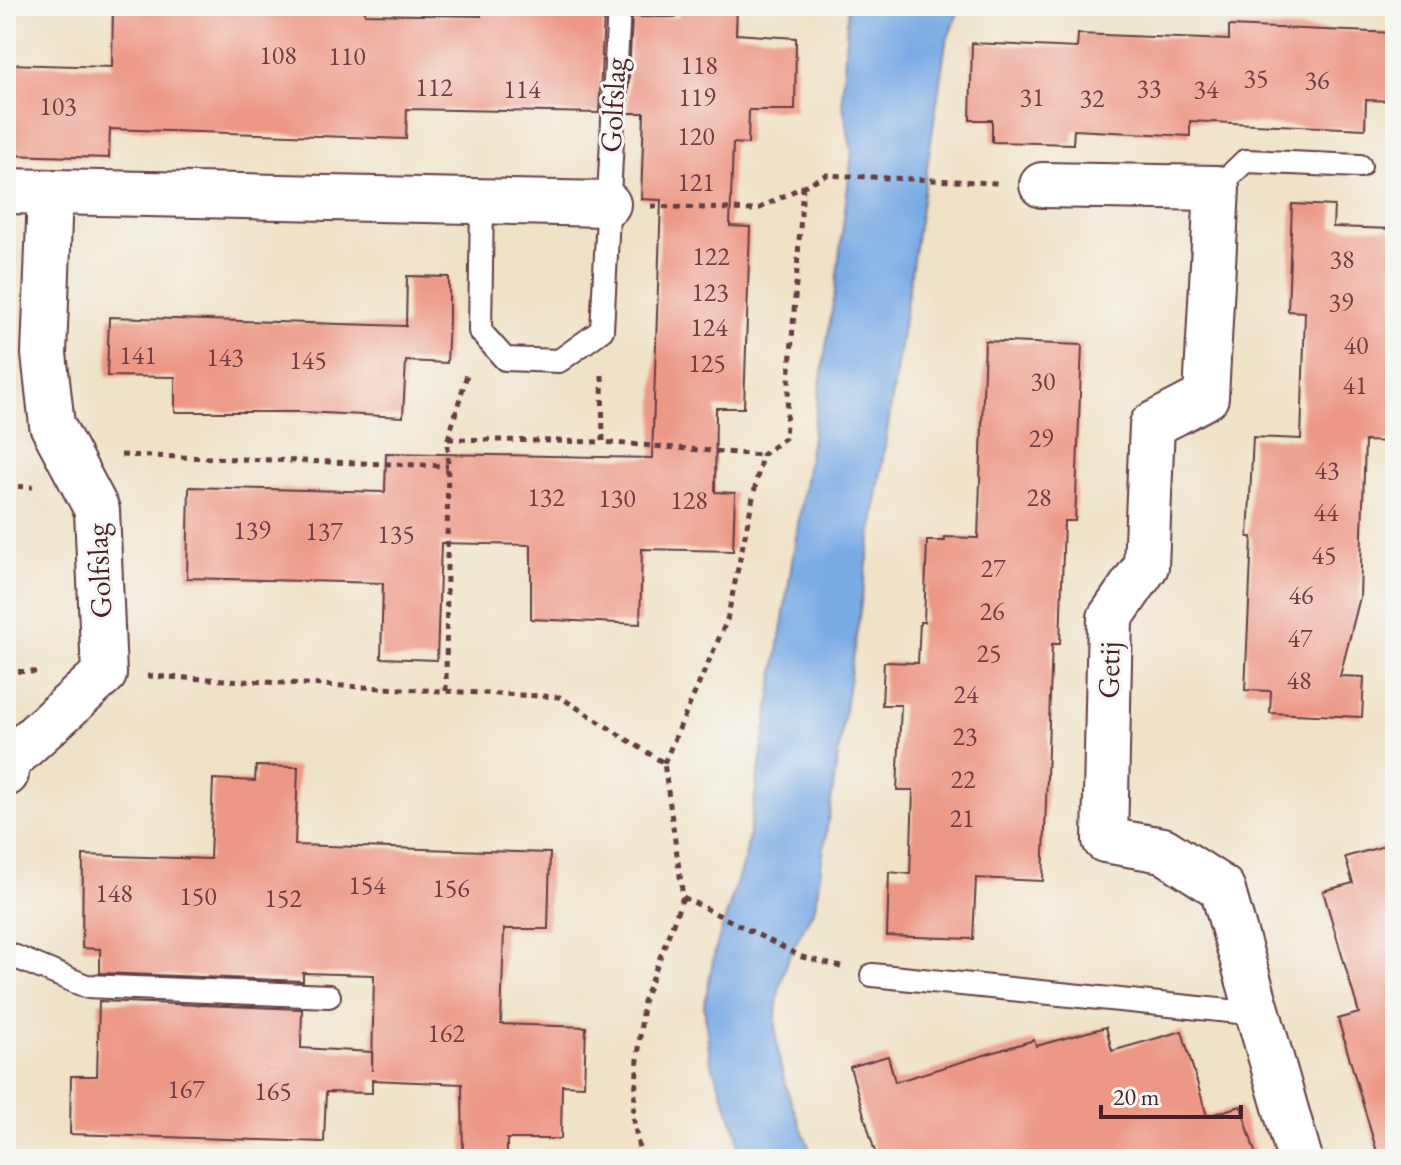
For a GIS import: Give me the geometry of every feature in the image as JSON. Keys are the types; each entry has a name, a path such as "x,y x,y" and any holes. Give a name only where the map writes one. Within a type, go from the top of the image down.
{"street":[{"path":"1042,185 1217,188"},
{"name":"Getij","path":"1217,188 1206,397 1152,425 1146,566 1110,618 1105,840 1163,850 1222,888 1300,1159"},
{"path":"6,191 608,204"},
{"name":"Golfslag","path":"50,193 44,354 52,425 97,510 104,674"},
{"path":"6,774 7,762 104,674"}],"lane":[{"name":"Golfslag","path":"602,330 619,6"},
{"path":"1217,188 1245,161 1360,166"},
{"path":"482,203 480,331 505,359 559,361 602,330"},
{"path":"6,953 86,986 329,996"},
{"path":"872,975 1259,1014"}],"path":[{"path":"608,204 756,210 826,175 1042,185"},
{"path":"448,439 603,442 762,455 785,438 803,186"},
{"path":"602,330 603,442"},
{"path":"446,691 448,439 480,331"},
{"path":"67,454 448,466"},
{"path":"641,1159 633,1117 643,1002 683,897 664,763 727,620 762,455"},
{"path":"6,671 560,697 664,763"},
{"path":"683,897 802,957"}],"water":[{"path":"848,6 961,6 946,42 815,907 787,962 779,989 776,1039 780,1063 794,1110 814,1159 740,1159 737,1133 710,1059 704,1006 715,951 746,853 835,291 852,153 842,100"}],"building":[{"path":"113,6 365,6 365,14 481,16 481,6 593,6 593,16 604,16 599,113 407,109 406,139 110,129 109,158 7,155 6,64 112,67"},
{"path":"678,6 737,6 736,34 796,38 795,110 749,110 748,144 733,143 730,226 750,227 744,408 716,408 715,492 735,493 733,551 642,549 640,624 531,619 531,545 441,543 437,660 381,658 383,583 187,578 189,487 385,492 386,453 652,458 661,200 641,199 644,113 627,113 632,17 678,17"},
{"path":"1229,26 1395,33 1395,101 1366,100 1365,129 1190,121 1190,136 1074,130 1073,144 992,142 992,120 970,120 972,43 1077,48 1078,34 1229,40"},
{"path":"1292,204 1334,206 1333,227 1395,229 1392,399 1395,399 1395,438 1390,438 1390,442 1365,441 1360,597 1340,676 1364,677 1362,717 1270,713 1271,691 1245,690 1253,437 1301,439 1305,312 1288,311"},
{"path":"407,276 449,277 449,320 447,363 406,361 403,417 302,412 175,412 175,377 107,376 109,317 406,326"},
{"path":"985,341 1082,345 1075,521 1064,521 1060,644 1052,644 1043,881 976,878 973,939 887,936 889,872 910,874 913,790 897,790 901,705 882,705 884,662 918,663 920,622 924,622 927,541 945,541 944,537 978,538"},
{"path":"256,766 298,767 295,845 550,853 548,929 504,929 501,1024 586,1027 584,1086 562,1085 561,1139 507,1139 507,1159 463,1159 462,1084 372,1080 372,1093 326,1092 324,1142 70,1134 71,1076 97,1076 99,1001 302,1009 301,1048 372,1052 372,1071 374,975 303,973 303,981 100,973 100,949 82,948 83,855 210,859 213,779 255,781"},
{"path":"1395,843 1395,1159 1379,1159 1338,1019 1359,1013 1323,891 1353,883 1345,857"},
{"path":"1106,1027 1112,1051 1182,1031 1207,1116 1241,1106 1257,1159 877,1159 850,1067 888,1056 895,1082 1034,1040 1036,1046"}]}
